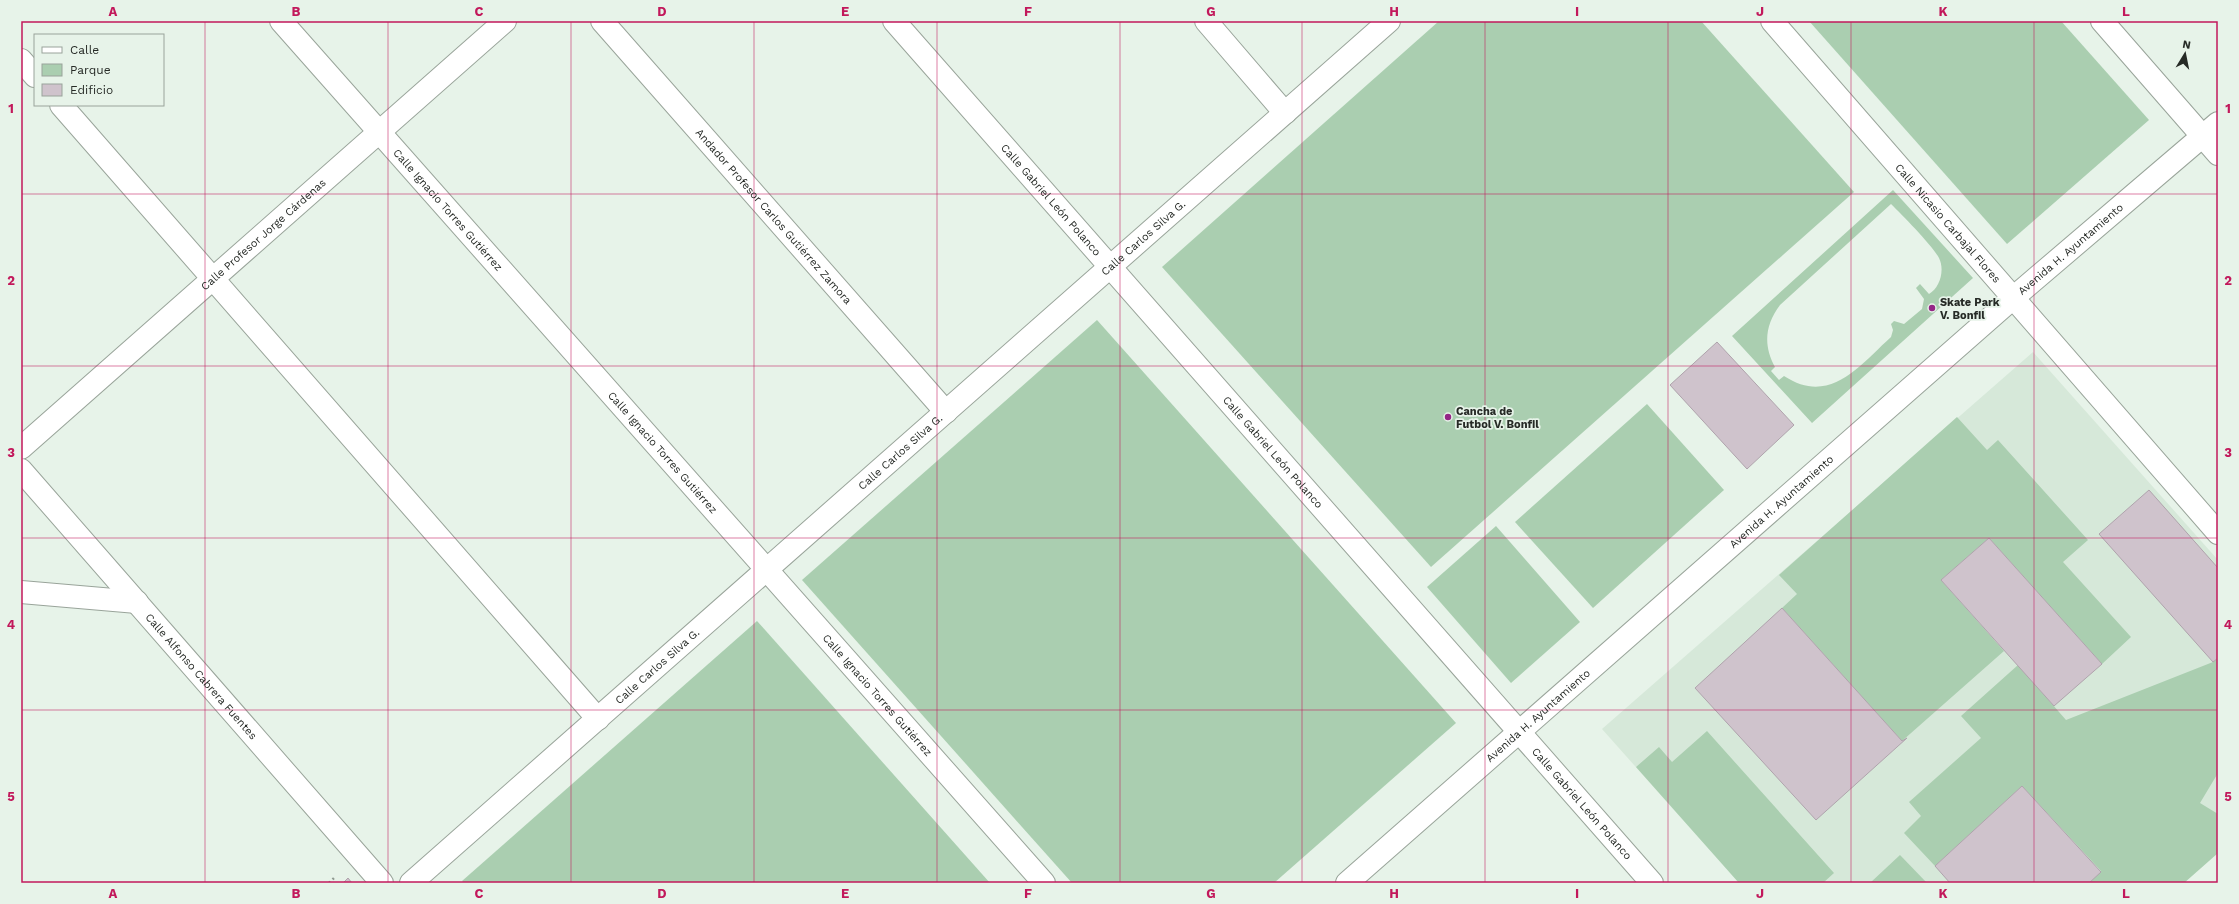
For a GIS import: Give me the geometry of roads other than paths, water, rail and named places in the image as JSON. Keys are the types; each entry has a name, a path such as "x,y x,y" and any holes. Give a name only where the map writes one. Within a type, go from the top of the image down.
{"street":[{"name":"Calle Ignacio Torres Gutiérrez","path":"282,21 1044,883"},
{"name":"Calle Profesor Jorge Cárdenas","path":"21,448 505,21"},
{"name":"Andador Profesor Carlos Gutiérrez Zamora","path":"602,21 946,412"},
{"name":"Calle Gabriel León Polanco","path":"894,21 1652,883"},
{"path":"1206,21 1286,113"},
{"name":"Calle Carlos Silva G.","path":"411,883 1389,21"},
{"name":"Calle Nicasio Carbajal Flores","path":"1772,21 2218,533"},
{"path":"2102,21 2210,130 2218,154"},
{"path":"21,60 34,75"},
{"path":"61,106 598,719"},
{"name":"Avenida H. Ayuntamiento","path":"1348,883 2013,298 2210,130"},
{"name":"Calle Alfonso Cabrera Fuentes","path":"21,470 382,883"},
{"path":"21,592 137,602"}],"place":[{"name":"Skate Park V. Bonfil","path":"1932,308"},
{"name":"Cancha de Futbol V. Bonfil","path":"1448,417"}]}
